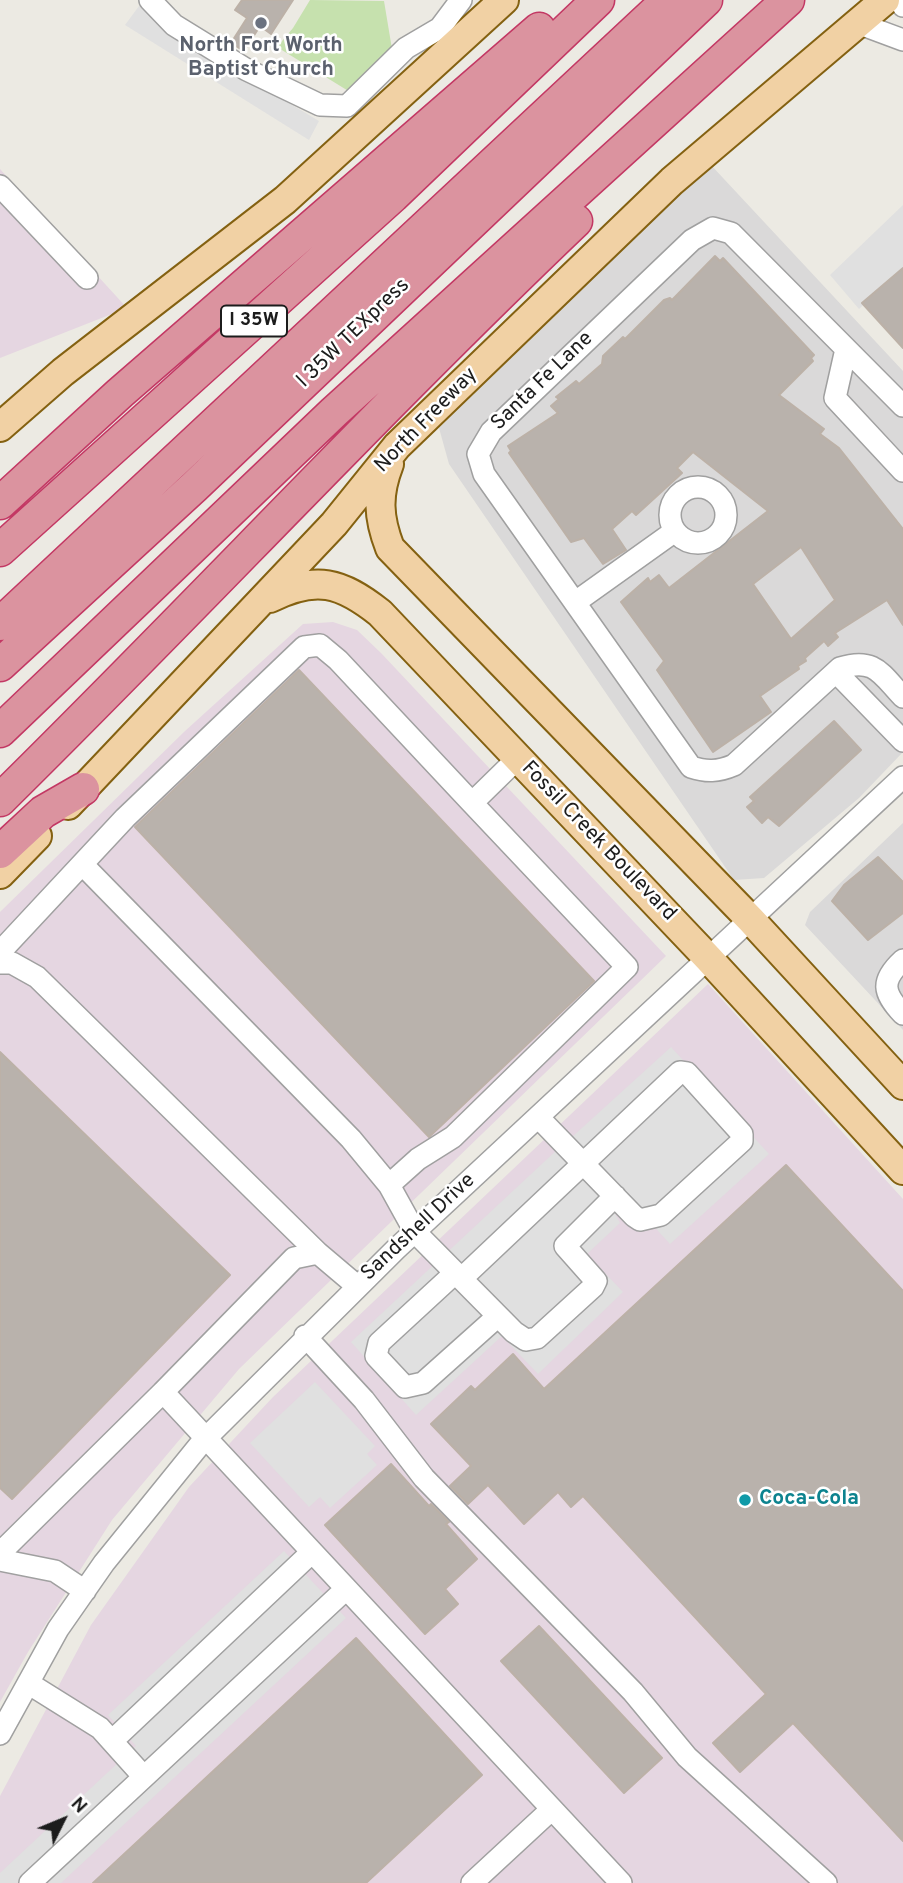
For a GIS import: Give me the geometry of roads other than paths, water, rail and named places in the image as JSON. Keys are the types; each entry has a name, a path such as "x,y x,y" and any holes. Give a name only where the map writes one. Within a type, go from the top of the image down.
{"highway":[{"path":"0,503 159,359 572,0"},
{"name":"I 35W","path":"0,550 393,196 598,0"},
{"name":"I 35W TEXpress","path":"0,624 668,0"},
{"name":"I 35W TEXpress","path":"0,665 117,558 706,0"},
{"name":"North Freeway","path":"0,800 436,355 693,108 710,70 788,0"},
{"path":"0,731 334,412 710,70"},
{"path":"0,603 52,558 79,548"},
{"path":"0,686 92,596 117,558"},
{"path":"0,852 43,812 83,789"}],"main road":[{"path":"0,427 63,372 285,200 504,0"},
{"name":"North Freeway","path":"0,874 261,603 334,524 397,446 673,181 885,0"},
{"path":"397,446 380,486 380,523 390,548 751,920 901,1080"},
{"name":"Fossil Creek Boulevard","path":"261,603 292,587 318,583 337,586 359,597 380,613 708,958 903,1170"}],"street":[{"path":"150,0 174,25 247,70 320,105 347,106 406,48 440,28 461,0"},
{"path":"901,0 903,6"},
{"path":"860,24 903,40"},
{"path":"1,189 87,278"},
{"name":"Santa Fe Lane","path":"903,406 731,233 713,228 692,240 491,432 478,454 484,474 577,601 680,755 691,766 704,771 722,770 734,765 836,672 857,663 872,665 903,697"},
{"path":"846,349 835,398 903,471"},
{"path":"577,601 674,531"},
{"path":"0,952 125,818 304,647 320,645 338,660 627,967 453,1137 418,1159 389,1185"},
{"path":"836,672 903,741"},
{"path":"472,803 518,758"},
{"name":"Sandshell Drive","path":"0,1734 58,1629 206,1437 305,1336 415,1231 903,777"},
{"path":"82,864 351,1139 389,1185 415,1231 498,1316 526,1340 537,1338 593,1287 596,1280 565,1246 615,1196"},
{"path":"903,960 891,971 887,983 887,997 903,1014"},
{"path":"0,963 12,963 37,977 318,1254 357,1286"},
{"path":"498,1316 423,1383 405,1387 376,1356 379,1343 458,1276 583,1163 680,1072 687,1073 742,1134 742,1141 661,1214 640,1220 615,1196 583,1163 538,1117"},
{"path":"0,1553 163,1392 293,1258 318,1254"},
{"path":"305,1336 364,1400 424,1478 633,1692 687,1757 826,1883"},
{"path":"163,1392 621,1883"},
{"path":"112,1741 311,1552"},
{"path":"0,1560 55,1571 85,1591"},
{"path":"30,1883 346,1589"},
{"path":"28,1683 100,1728 144,1777"},
{"path":"472,1883 552,1809"}],"place":[{"name":"North Fort Worth Baptist Church","path":"261,23"},
{"name":"Coca-Cola","path":"745,1500"}]}
